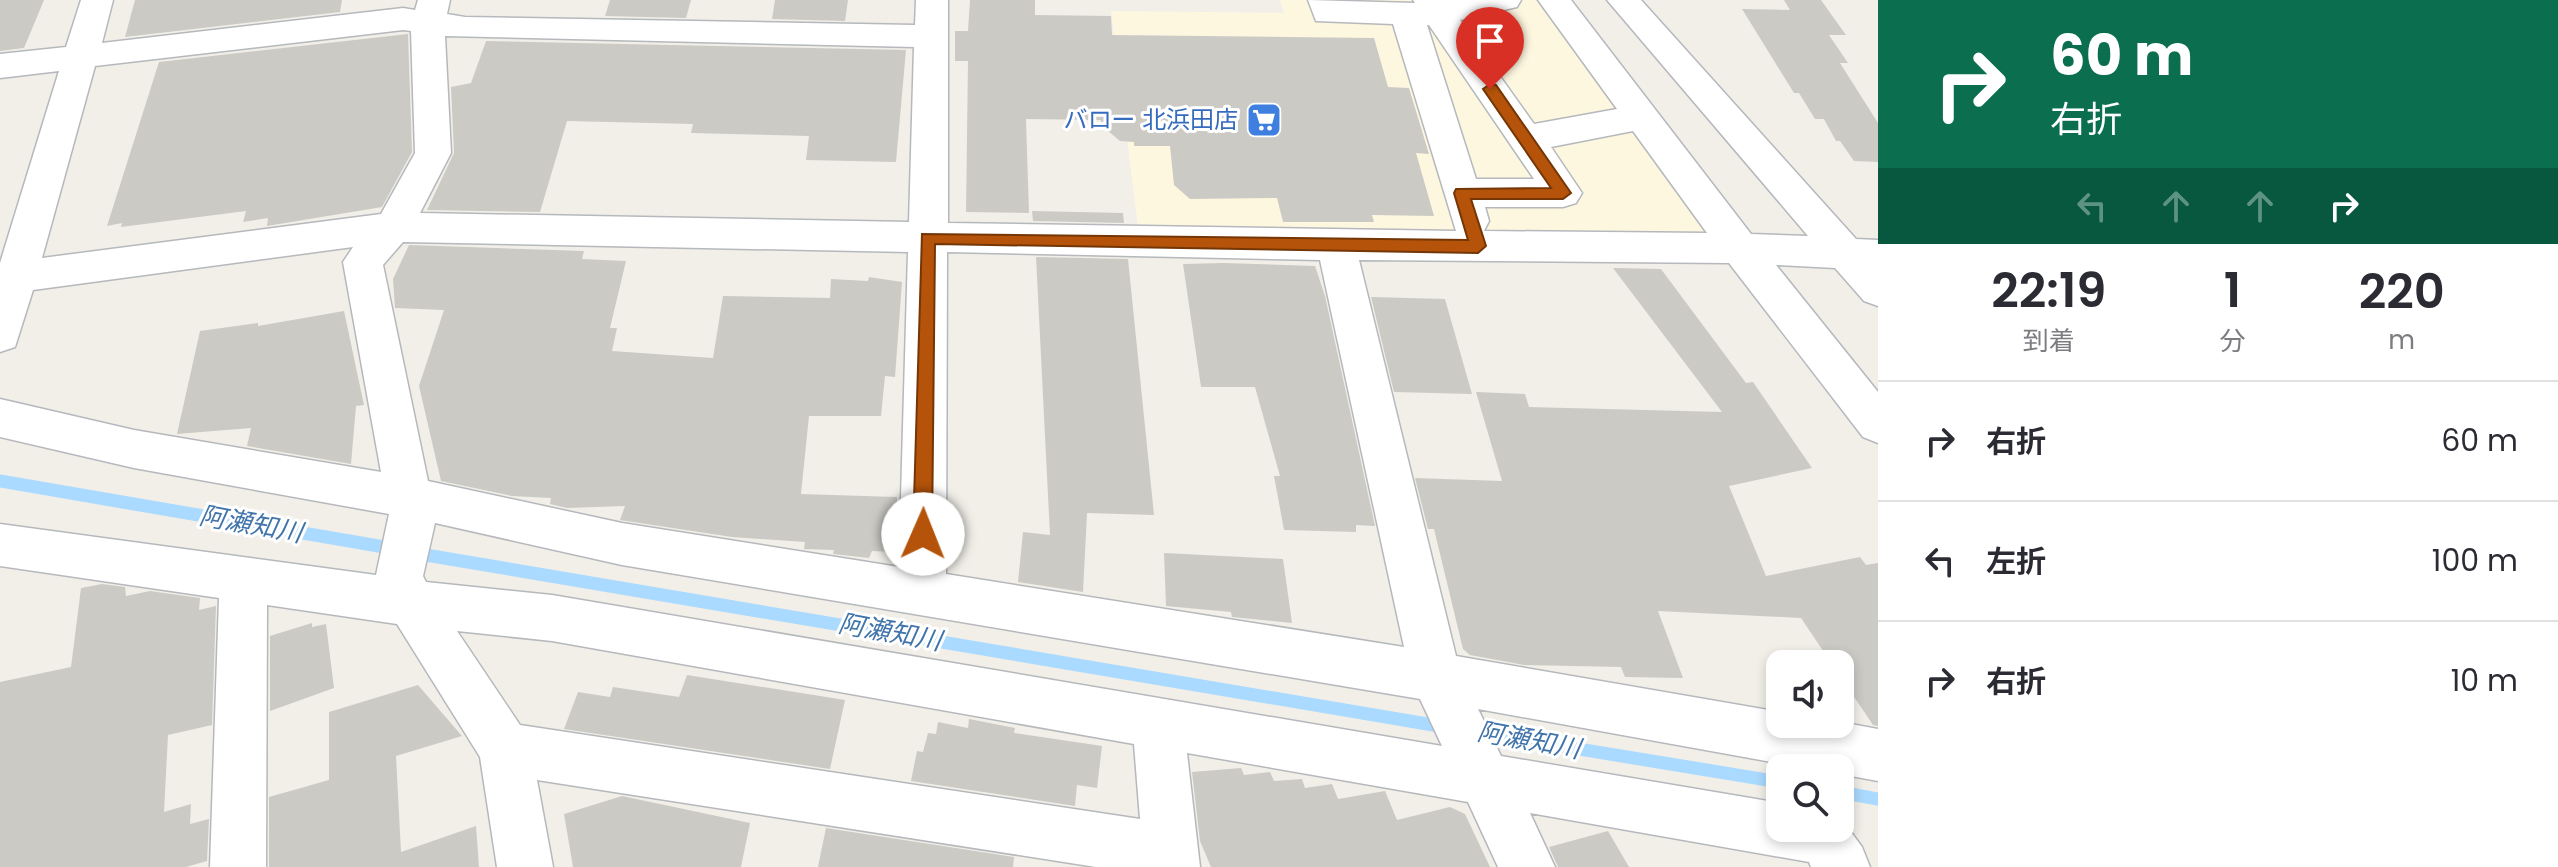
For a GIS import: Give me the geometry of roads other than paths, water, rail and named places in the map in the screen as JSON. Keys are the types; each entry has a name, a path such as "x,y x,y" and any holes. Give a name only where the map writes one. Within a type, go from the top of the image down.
{"street":[{"path":"0,335 9,278 97,0"},
{"path":"922,593 932,0"},
{"path":"1324,0 1328,13 1425,9 1505,0"},
{"path":"1554,0 1740,248 1878,424"},
{"path":"1623,0 1863,255 1878,290"},
{"path":"1425,9 1563,193 1462,193"},
{"path":"1425,9 1462,193 1478,246"},
{"path":"431,12 433,153 393,227 363,262 411,508 405,590 505,749 525,867"},
{"path":"0,66 403,19 431,12 929,36"},
{"path":"1525,139 1642,117"},
{"path":"9,278 393,227 1336,245 1740,248 1863,255"},
{"path":"1336,245 1441,686 1527,867"},
{"path":"0,418 411,508 922,593 1441,686 1878,755"},
{"path":"0,545 243,579 405,590 1158,724 1481,771 1825,838 1842,867"},
{"path":"238,867 243,579"},
{"path":"505,749 1170,859 1158,724"}],"waterway":[{"name":"阿瀬知川","path":"0,481 396,549"},
{"name":"阿瀬知川","path":"414,553 1445,727"},
{"name":"阿瀬知川","path":"1475,732 1766,780"},
{"name":"阿瀬知川","path":"1854,795 1878,799"}],"place":[{"name":"バロー 北浜田店","path":"1264,120"}]}
